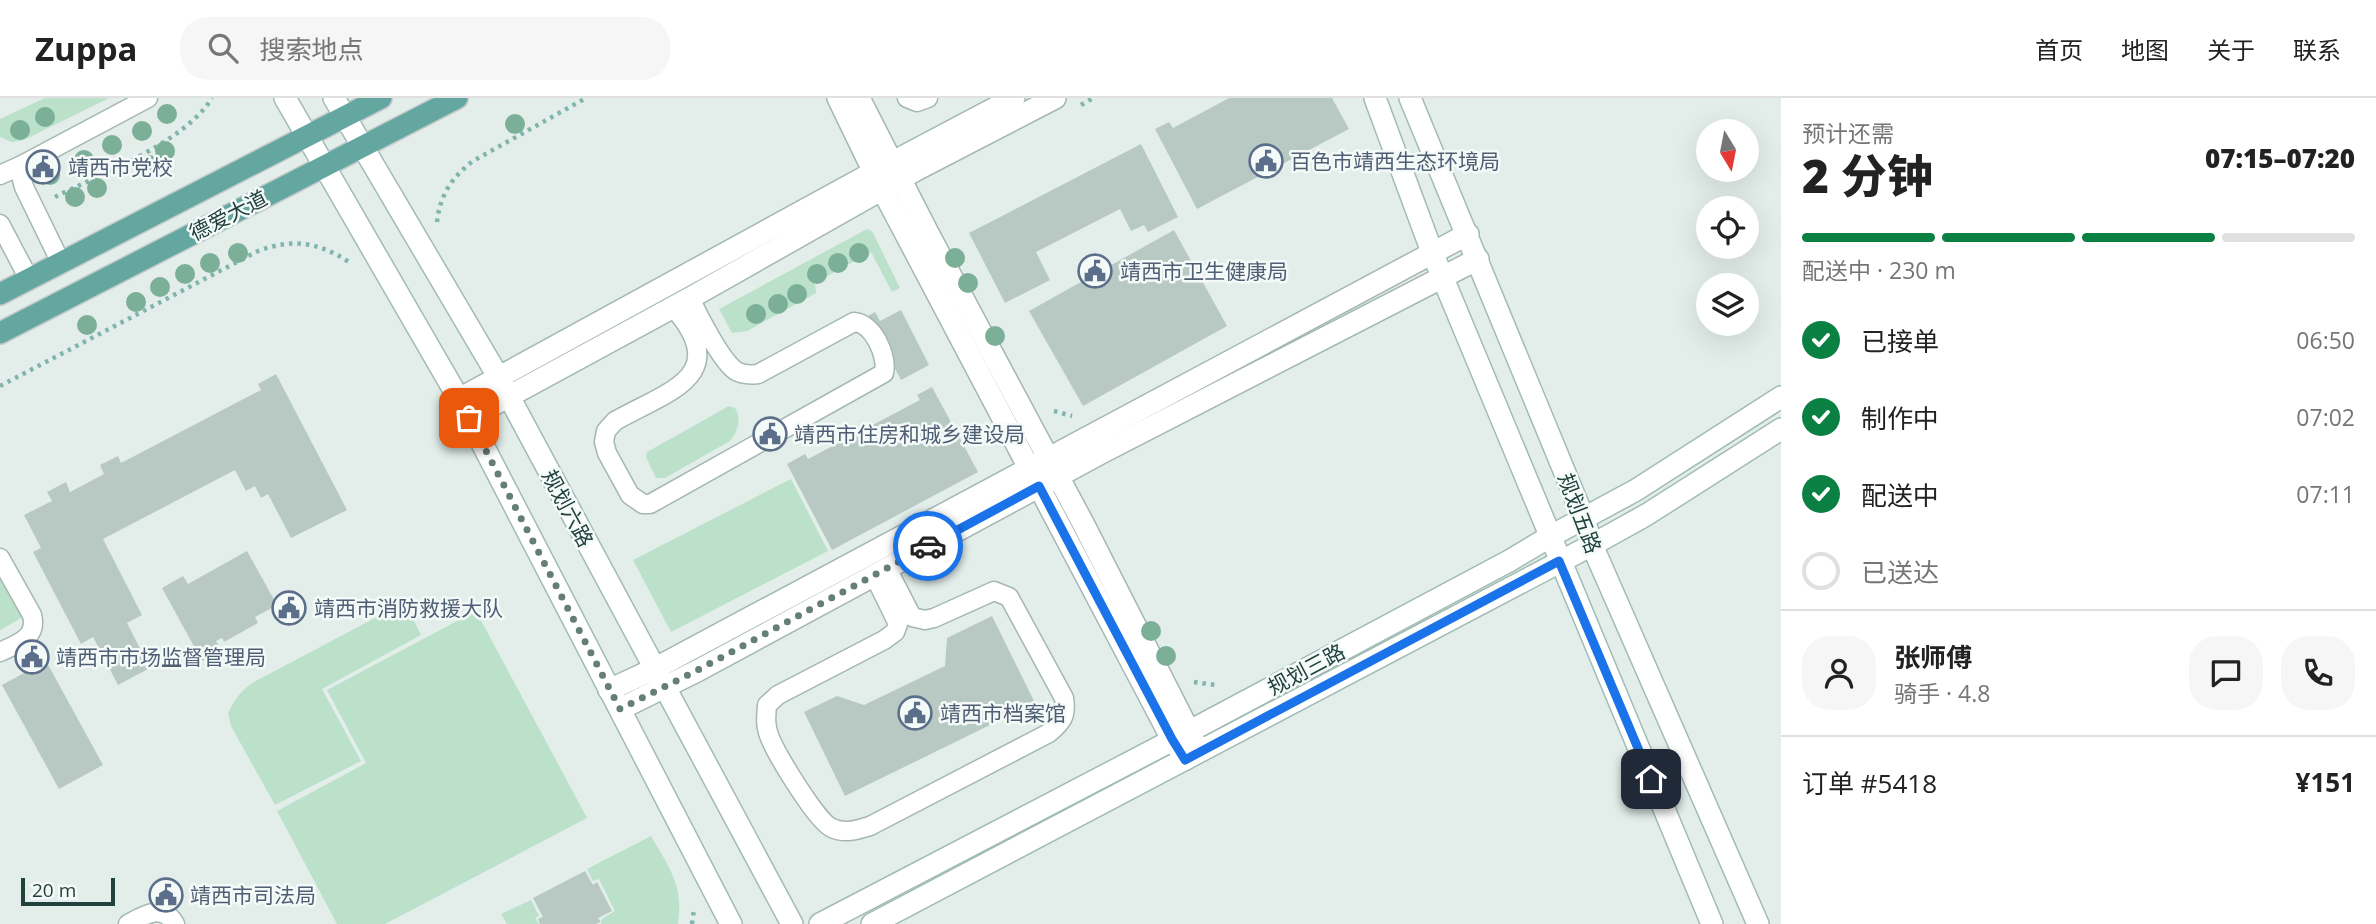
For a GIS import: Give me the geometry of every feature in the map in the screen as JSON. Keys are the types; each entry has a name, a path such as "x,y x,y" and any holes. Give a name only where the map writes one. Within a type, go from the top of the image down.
{"main road":[{"name":"德爱大道","path":"0,294 307,136 340,107 381,98"},
{"name":"德爱大道","path":"0,333 457,98"}],"street":[{"path":"285,98 469,418 731,924"},
{"path":"838,98 887,176 1059,477 1162,682 1181,735"},
{"path":"859,98 887,176 1034,477 1192,755"},
{"path":"469,418 682,303 1014,98"},
{"name":"规划五路","path":"1375,98 1432,252 1712,924"},
{"name":"规划五路","path":"1410,98 1468,234 1584,519 1592,545 1758,924"},
{"path":"458,399 887,176 1063,104"},
{"name":"规划六路","path":"340,107 499,378 792,924"},
{"path":"615,699 664,688 881,571 1034,477 1048,457 1468,234"},
{"path":"615,699 654,669 1034,477 1059,477 1478,259"},
{"name":"规划三路","path":"820,924 1509,561 1636,490 1781,397"},
{"name":"规划三路","path":"872,924 1592,545 1646,515 1781,429"}],"lane":[{"path":"0,175 148,98"},
{"path":"906,98 917,102 928,98"},
{"path":"22,165 24,187 61,264"},
{"path":"0,224 29,279"},
{"path":"682,303 729,365 738,372 758,374 854,322 870,328 884,358 884,373 685,485 643,504 630,495 607,453 604,442 606,431 615,421 684,382 696,369 699,354 683,318 682,303"},
{"path":"0,558 34,623 33,631 27,638 0,652"},
{"path":"881,571 912,617 925,620 994,591 1009,597 1064,698 1066,711 1061,723 1049,733 870,826 855,831 842,831 829,828 818,817 769,737 765,721 767,705 778,695 895,632 898,624 881,571"},
{"path":"128,924 150,912 159,911 170,915 175,924"}],"path":[{"path":"35,207 175,136 194,120 212,98"},
{"path":"439,231 437,219 442,201 456,174 473,161 586,98"},
{"path":"1063,104 1093,98"},
{"path":"0,386 258,251 294,242 337,254 354,266"},
{"path":"1047,408 1079,416"},
{"path":"1185,674 1193,681 1219,685"}],"green space":[{"path":"45,98 109,98 24,140 12,142 0,137 0,119"},
{"path":"867,229 872,231 900,288 892,292 871,252 815,283 816,293 747,331 732,333 719,309"},
{"path":"729,406 735,408 739,421 730,441 665,478 656,478 646,457 647,452"},
{"path":"791,479 828,551 671,632 633,560"},
{"path":"0,576 23,617 0,630"},
{"path":"405,602 421,635 322,689 361,761 275,805 231,726 228,713 236,699 254,682"},
{"path":"476,611 587,818 385,924 337,924 277,811 366,763 327,690"},
{"path":"651,836 674,877 679,899 678,924 601,924 602,919 615,911 599,879 593,881 587,869"},
{"path":"531,900 539,916 535,918 539,924 507,924 501,914"}],"building":[{"path":"1229,98 1332,98 1349,129 1197,209 1155,129 1169,122 1173,128"},
{"path":"1141,144 1178,217 1148,232 1144,225 1131,231 1120,209 1036,252 1050,280 1005,303 969,233"},
{"path":"1174,230 1227,326 1083,406 1029,311"},
{"path":"901,310 929,365 901,380 868,316 875,312 880,321"},
{"path":"276,374 347,510 291,538 268,494 261,498 255,486 246,491 235,470 103,539 142,615 127,623 150,668 118,685 93,637 81,644 33,552 41,548 24,515 52,501 47,492 66,482 70,492 104,474 100,465 118,456 121,463 261,390 258,384"},
{"path":"932,387 978,472 832,550 787,464 805,454 808,459 920,400 917,395"},
{"path":"247,551 277,605 255,617 258,623 224,642 222,638 216,641 221,650 202,661 162,588 183,576 188,584"},
{"path":"992,616 1035,703 845,796 804,712 837,696 864,705 945,666 947,638"},
{"path":"46,661 103,765 59,789 2,685"},
{"path":"585,871 593,885 597,882 612,911 598,918 601,922 596,924 540,924 538,919 543,917 533,898"}],"way so far":[{"path":"469,418 620,709 928,546"}],"place":[{"name":"百色市靖西生态环境局","path":"1266,161"},
{"name":"靖西市党校","path":"43,167"},
{"name":"靖西市卫生健康局","path":"1095,271"},
{"name":"靖西市住房和城乡建设局","path":"770,434"},
{"name":"靖西市消防救援大队","path":"289,608"},
{"name":"靖西市市场监督管理局","path":"32,657"},
{"name":"靖西市档案馆","path":"915,713"},
{"name":"靖西市司法局","path":"166,895"}],"route":[{"path":"928,546 1039,486 1185,760 1559,561 1651,779"}]}
